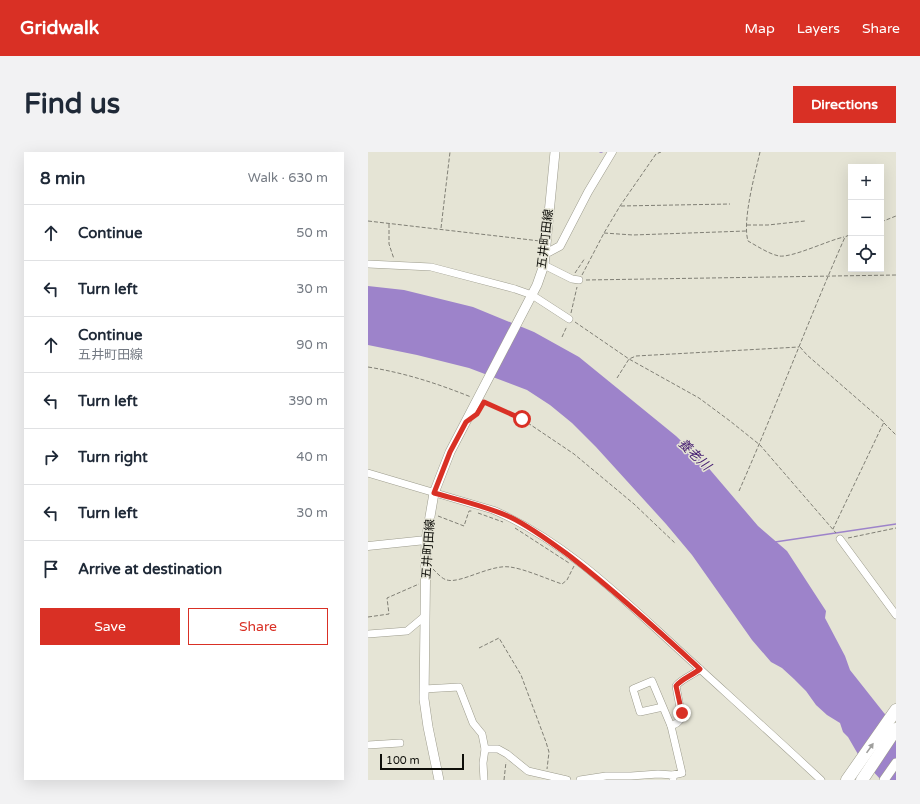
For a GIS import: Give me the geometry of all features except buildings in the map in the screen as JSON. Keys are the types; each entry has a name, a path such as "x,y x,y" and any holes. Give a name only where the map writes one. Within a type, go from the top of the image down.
{"highway":[{"path":"847,780 896,710"},
{"path":"862,780 896,729"}],"main road":[{"name":"五井町田線","path":"439,780 428,727 424,689 426,540 430,513 434,493 450,452 481,401 520,317 537,285 544,265 556,152"},
{"path":"884,780 896,763"}],"street":[{"path":"545,254 560,246 588,192 612,152"},
{"path":"368,264 431,267 515,289 532,295 569,319"},
{"path":"544,265 576,279"},
{"path":"368,473 493,510 511,518 547,539 615,592 757,719 821,780"},
{"path":"840,539 896,615"},
{"path":"368,546 426,540"},
{"path":"407,631 425,616"},
{"path":"368,634 425,630"},
{"path":"671,726 682,718 676,686 678,683 693,675 700,669"},
{"path":"580,780 606,776 658,774 673,777 682,773 671,726 652,681 632,689 640,712 662,707"},
{"path":"424,689 459,686 473,723 482,734 485,749 483,763 484,780"},
{"path":"368,745 400,743"},
{"path":"485,749 498,749 507,754 528,771 545,777 567,780"}],"path":[{"path":"441,229 450,152"},
{"path":"576,279 620,206 656,154 661,152"},
{"path":"760,152 748,212 746,231 748,241 778,255 784,256 794,254 833,239 848,236"},
{"path":"620,206 730,204"},
{"path":"884,221 896,216"},
{"path":"747,225 768,225 805,221"},
{"path":"368,222 546,242"},
{"path":"389,224 388,244 396,265"},
{"path":"604,233 633,235 746,231"},
{"path":"740,491 845,237"},
{"path":"562,337 569,319 576,279 585,258"},
{"path":"576,279 896,275"},
{"path":"569,319 629,359 699,398 760,445 840,539 896,528"},
{"path":"617,378 629,359 636,356 799,347 884,422 896,435"},
{"path":"368,368 389,371 433,382 522,419 574,454 634,504 676,544"},
{"path":"833,529 884,422"},
{"path":"430,513 464,526 469,511 474,511 503,522"},
{"path":"426,559 437,574 449,581 457,580 484,570 503,567 517,569 562,584 567,580 574,566 511,525"},
{"path":"368,616 389,614 387,598 425,581"},
{"path":"479,648 499,638 521,675 549,752 545,777"},
{"path":"504,780 507,754"}],"shaded area":[{"path":"368,286 404,290 473,307 534,332 579,357 676,436 706,465 758,526 787,551 826,611 825,618 845,656 850,670 884,713 896,725 896,780 881,780 859,756 848,737 843,732 840,723 827,715 816,705 806,691 782,668 771,662 752,640 692,555 596,447 572,423 550,405 527,390 469,368 368,345"}],"waterway":[{"path":"775,542 896,524"}],"route":[{"path":"522,419 484,402 477,414 471,420 466,422 450,452 434,493 493,510 511,518 547,539 593,574 657,629 700,669 693,675 678,683 676,686 682,713"}],"water label":[{"name":"養老川","path":"695,454"}]}
